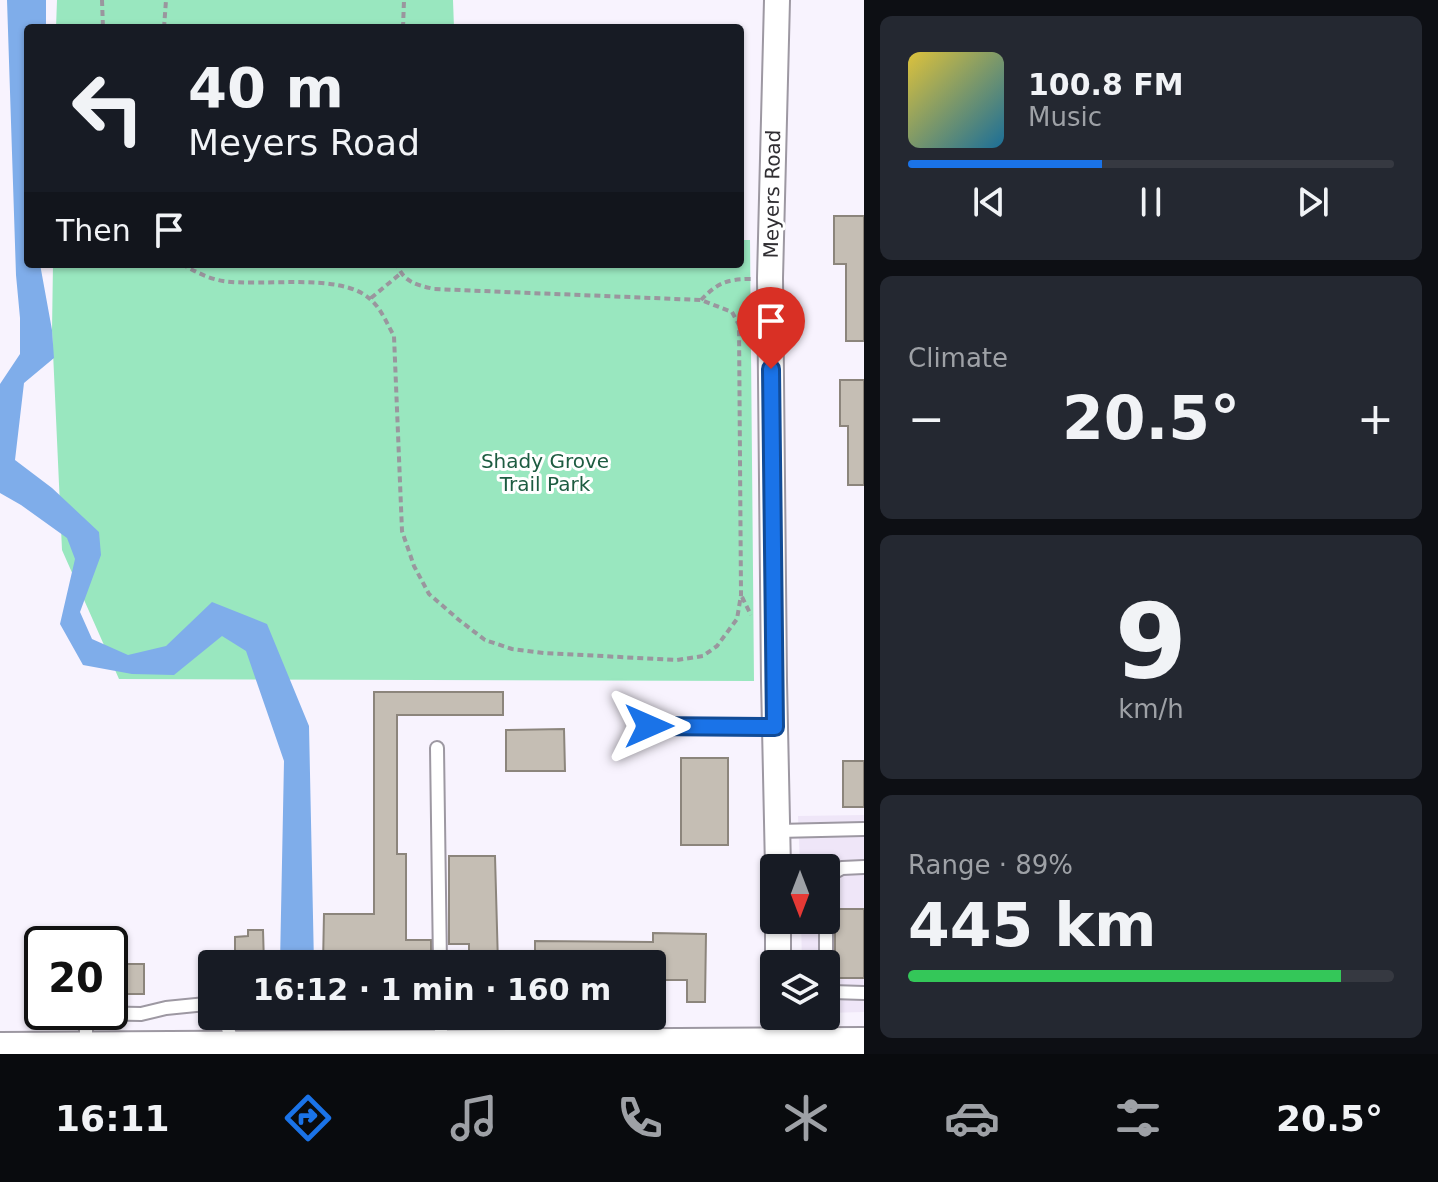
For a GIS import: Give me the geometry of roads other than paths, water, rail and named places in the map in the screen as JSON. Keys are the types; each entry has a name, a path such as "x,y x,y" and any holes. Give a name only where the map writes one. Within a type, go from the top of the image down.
{"main road":[{"path":"0,1050 234,1051 268,1047 319,1048 441,1032 778,1038 864,1045"}],"street":[{"name":"Meyers Road","path":"777,0 770,278 778,854"}],"lane":[{"path":"649,726 775,727"},
{"path":"437,748 440,950"},
{"path":"778,831 864,829"},
{"path":"840,869 864,867"},
{"path":"826,934 826,986 832,992 864,993"},
{"path":"69,1051 86,1013 141,1014 198,1005"},
{"path":"228,1030 234,1051"}],"water":[{"path":"7,0 46,0 46,24 24,24 24,268 41,268 54,358 24,383 15,460 52,488 99,532 101,555 80,612 92,639 128,655 166,646 212,602 267,624 309,726 314,950 280,950 284,761 246,651 222,636 174,675 132,674 83,665 60,624 75,559 67,538 0,493 0,384 20,354"}],"waterway":[{"path":"294,1030 294,1038"}],"park label":[{"name":"Shady Grove Trail Park","path":"545,472"}]}
